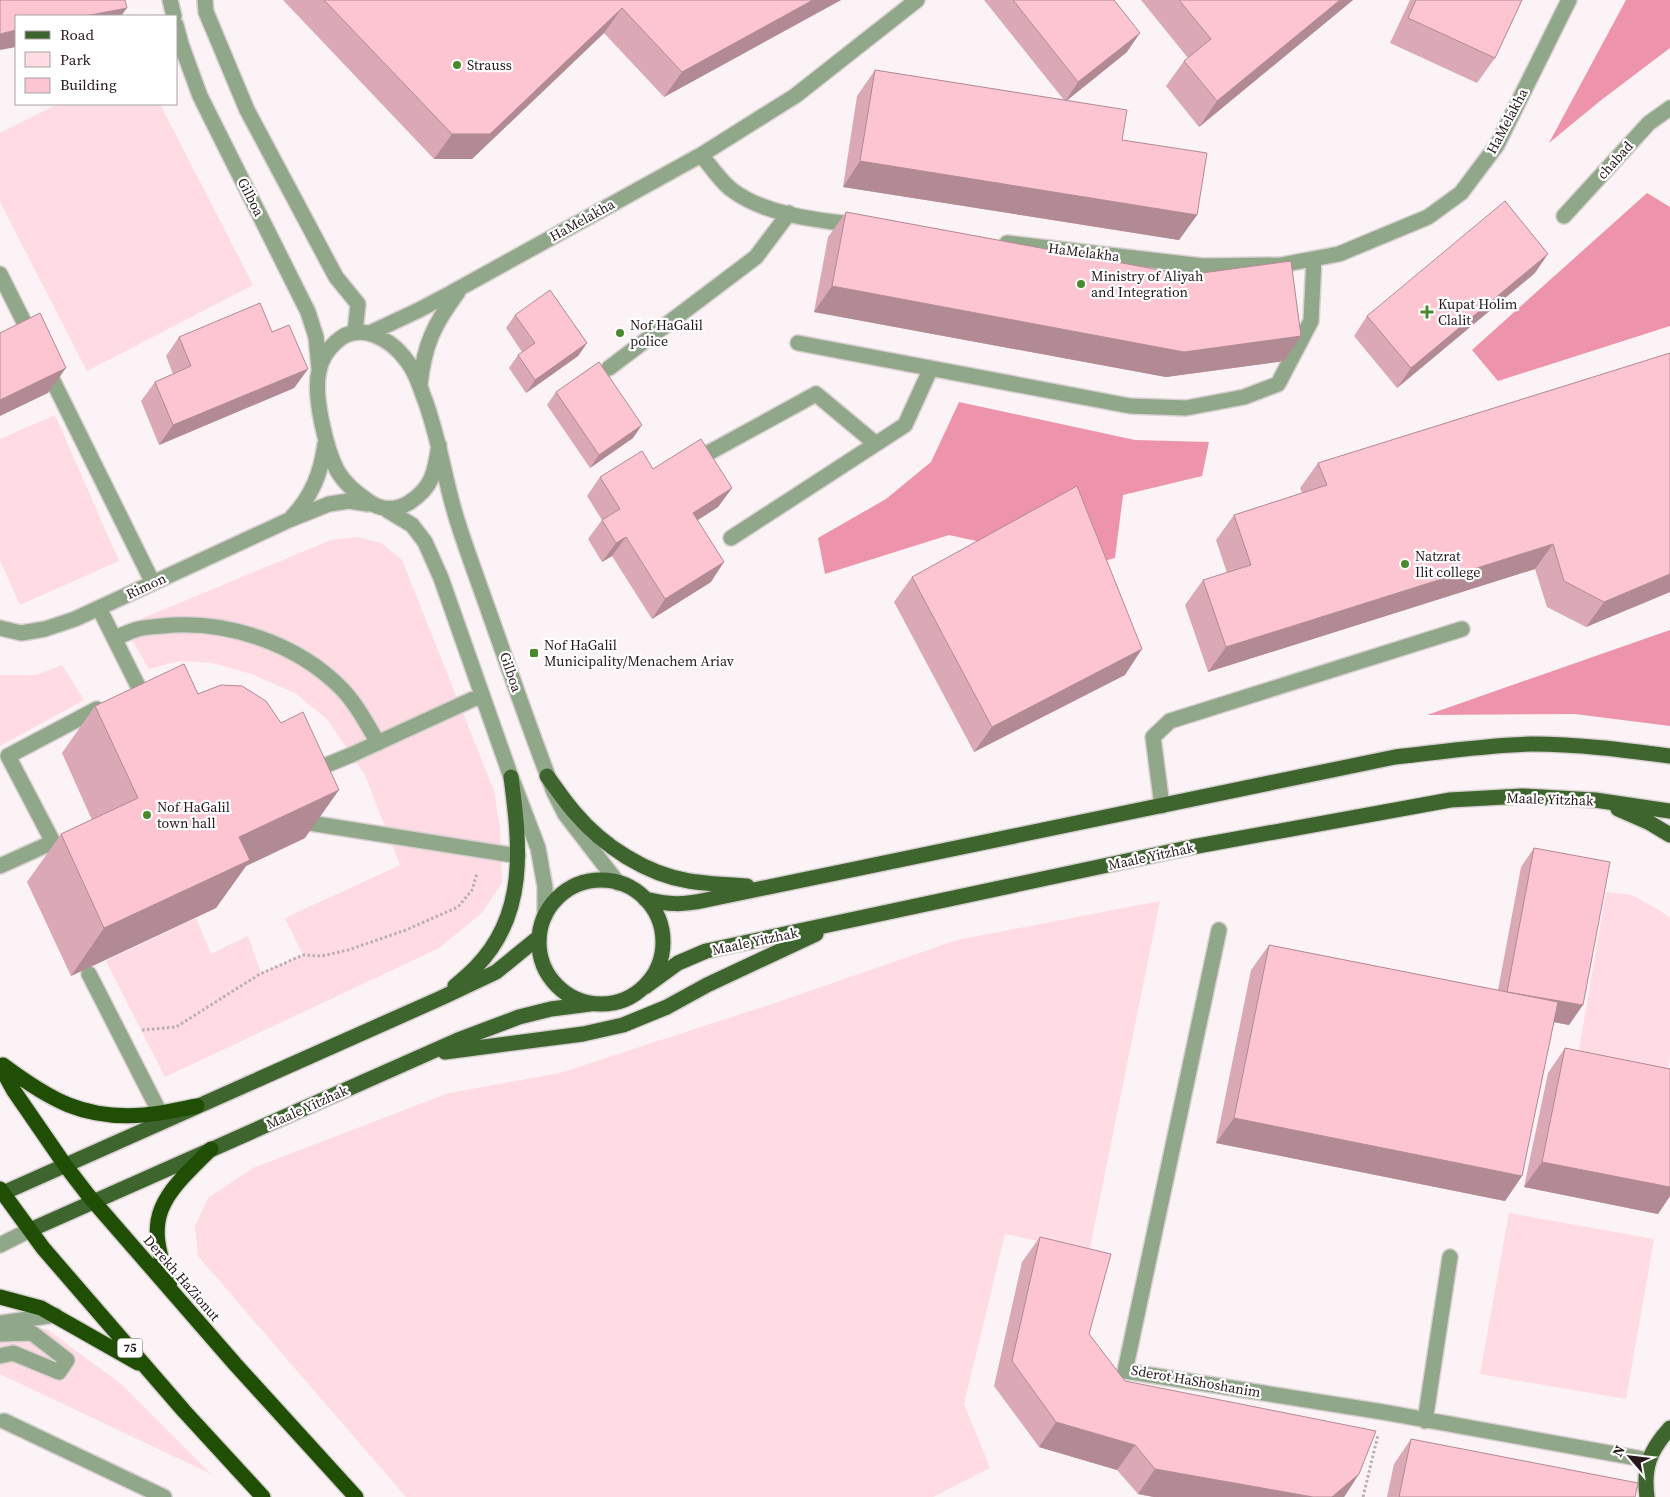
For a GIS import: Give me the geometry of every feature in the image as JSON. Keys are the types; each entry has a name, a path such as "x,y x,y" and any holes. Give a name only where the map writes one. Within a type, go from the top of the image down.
{"highway":[{"path":"0,1064 32,1087 56,1101 107,1116 145,1115 197,1106"},
{"name":"Derekh HaZionut","path":"0,1064 14,1091 65,1165 94,1201 235,1364 356,1497"},
{"path":"175,1295 164,1269 158,1248 156,1225 164,1203 178,1181 211,1149"},
{"name":"75","path":"1,1193 44,1248 147,1368 263,1497"},
{"path":"0,1297 41,1308 147,1368"}],"main road":[{"path":"645,899 664,904 683,905 1395,757 1465,748 1532,744 1608,748 1670,756"},
{"path":"547,776 575,813 603,840 626,856 654,871 688,881 766,888"},
{"path":"441,998 476,967 494,944 507,919 515,897 518,856 517,823 511,777"},
{"name":"Maale Yitzhak","path":"645,987 678,963 706,951 1192,847 1450,800 1522,796 1599,800 1670,812"},
{"path":"1599,800 1650,823 1670,835"},
{"path":"601,880 618,882 633,889 645,899 656,914 660,924 662,952 656,971 645,987 629,999 609,1004 590,1004 572,998 557,987 546,973 540,955 539,937 545,916 554,901 568,890 584,882 601,880"},
{"path":"425,1054 583,1034 623,1026 667,1007 707,985 840,923"},
{"path":"1,1193 496,972 539,937"},
{"name":"Maale Yitzhak","path":"30,1230 425,1054 519,1017 551,1009 590,1004"},
{"path":"1647,1497 1645,1481 1648,1460 1657,1442 1670,1428"}],"street":[{"path":"170,0 174,15"},
{"path":"205,0 206,12 247,110 336,277 358,304 363,332"},
{"name":"HaMelakha","path":"363,332 419,310 701,155 795,96 917,0"},
{"name":"HaMelakha","path":"997,242 1203,266 1281,266 1339,254 1428,217 1461,193 1497,145 1569,0"},
{"name":"Gilboa","path":"178,33 200,96 308,312 316,336 319,371"},
{"name":"chabad","path":"1564,216 1649,123 1670,108"},
{"path":"701,155 731,190 765,208 821,221 870,227"},
{"path":"609,368 756,257 789,213"},
{"path":"798,343 1130,406 1186,408 1244,397 1278,384 1311,321 1314,259"},
{"path":"0,274 153,583"},
{"name":"HaMelakha","path":"420,387 422,364 428,341 442,314 464,285"},
{"path":"387,510 403,506 421,495 430,483 436,467 439,445 415,374 406,360 385,341 363,332 337,341 326,353 319,371 320,414 330,455 339,473 354,492 372,504 387,510 412,525 425,542 440,578 538,848 545,887 545,916"},
{"path":"731,538 905,425 931,368"},
{"path":"701,458 816,394 876,444"},
{"name":"Rimon","path":"288,520 300,508 315,485 322,464 326,438"},
{"name":"Gilboa","path":"439,445 457,519 547,776 565,814 618,882"},
{"name":"Rimon","path":"0,628 21,633 45,629 75,619 288,520 329,504 349,501 372,504"},
{"path":"99,608 151,712"},
{"path":"114,638 137,629 177,625 212,626 252,636 283,647 315,666 342,689 360,710 378,743"},
{"path":"1162,806 1153,738 1170,721 1462,629"},
{"path":"298,776 378,743 482,695"},
{"path":"0,866 54,842 8,756 97,709"},
{"path":"297,821 518,856"},
{"name":"Sderot HaShoshanim","path":"1219,930 1125,1371 1383,1412 1648,1460"},
{"path":"89,974 160,1113"},
{"path":"0,1245 30,1230"},
{"path":"1425,1420 1450,1257"},
{"path":"0,1323 55,1315"},
{"path":"0,1334 32,1332 68,1360 59,1372 13,1353 0,1356"},
{"path":"4,1421 164,1497"}],"path":[{"path":"120,1034 176,1027 260,974 303,955 322,956 348,950 406,930 458,907 472,890 483,851"},
{"path":"1364,1497 1383,1412"}],"green space":[{"path":"56,105 161,105 253,285 87,371 0,202 0,133"},
{"path":"55,415 119,561 20,605 0,560 0,439"},
{"path":"358,537 381,543 402,560 494,791 500,828 502,883 481,914 439,948 165,1077 106,961 196,918 211,954 248,936 261,973 303,955 285,918 400,865 365,775 327,719 295,693 252,674 212,663 179,661 149,669 124,626 331,540"},
{"path":"62,665 84,700 0,746 0,675 36,675"},
{"path":"1606,892 1632,895 1670,918 1670,1057 1667,1073 1578,1056"},
{"path":"1160,901 1089,1252 1005,1234 964,1404 990,1468 933,1497 406,1497 198,1256 195,1226 208,1198 253,1168 449,1093 560,1073 778,1002 957,940"},
{"path":"1509,1213 1654,1239 1626,1399 1480,1374"},
{"path":"0,1317 48,1330 121,1384 211,1474 0,1374"}],"shaded area":[{"path":"1626,0 1670,0 1670,48 1600,101 1549,143"},
{"path":"1647,193 1670,207 1670,326 1498,381 1472,350"},
{"path":"959,402 1135,440 1209,442 1202,476 1123,495 1115,558 1030,582 990,544 949,535 825,574 818,538 886,499 931,462"},
{"path":"1670,630 1670,726 1575,714 1427,715"}],"building":[{"path":"0,0 125,0 127,8 90,15 15,15 15,30 0,34"},
{"name":"Strauss","path":"324,0 813,0 682,72 622,8 490,134 452,134"},
{"path":"1013,0 1114,0 1140,33 1078,82"},
{"path":"1179,0 1340,0 1217,101 1184,61 1211,39"},
{"path":"1416,0 1522,0 1495,58 1408,18"},
{"path":"875,70 1127,110 1122,140 1207,153 1197,215 860,161"},
{"path":"1505,201 1548,254 1411,368 1367,316"},
{"path":"846,212 1187,275 1291,261 1301,336 1184,352 832,286"},
{"path":"550,290 587,343 535,380 518,355 535,343 515,315"},
{"path":"260,303 272,332 289,325 308,369 173,425 155,382 191,366 179,337"},
{"path":"40,313 66,368 0,400 0,333"},
{"path":"1670,353 1670,574 1604,602 1564,581 1553,544 1226,647 1203,580 1251,565 1234,515 1327,485 1318,463"},
{"path":"599,362 642,425 599,455 556,392"},
{"path":"701,439 732,488 693,513 724,562 665,599 626,537 616,543 602,520 620,509 600,477 642,451 653,469"},
{"path":"1077,486 1142,649 992,727 912,577"},
{"path":"184,664 198,694 221,685 242,686 266,701 281,723 303,712 339,790 239,837 250,860 104,928 61,834 138,798 95,706"},
{"path":"1534,848 1610,862 1583,1005 1507,992"},
{"path":"1269,945 1558,1002 1522,1176 1234,1118"},
{"path":"1565,1048 1670,1069 1670,1187 1542,1162"},
{"path":"1040,1237 1111,1254 1089,1334 1125,1381 1376,1431 1359,1474 1332,1497 1313,1497 1155,1469 1135,1445 1056,1422 1012,1361"},
{"path":"1411,1439 1638,1483 1635,1497 1399,1497"}],"place":[{"name":"Strauss","path":"457,65"},
{"name":"Ministry of Aliyah and Integration","path":"1081,284"},
{"name":"Kupat Holim Clalit","path":"1427,312"},
{"name":"Nof HaGalil police","path":"620,333"},
{"name":"Natzrat Ilit college","path":"1405,564"},
{"name":"Nof HaGalil Municipality/Menachem Ariav","path":"534,653"},
{"name":"Nof HaGalil town hall","path":"147,815"}]}
